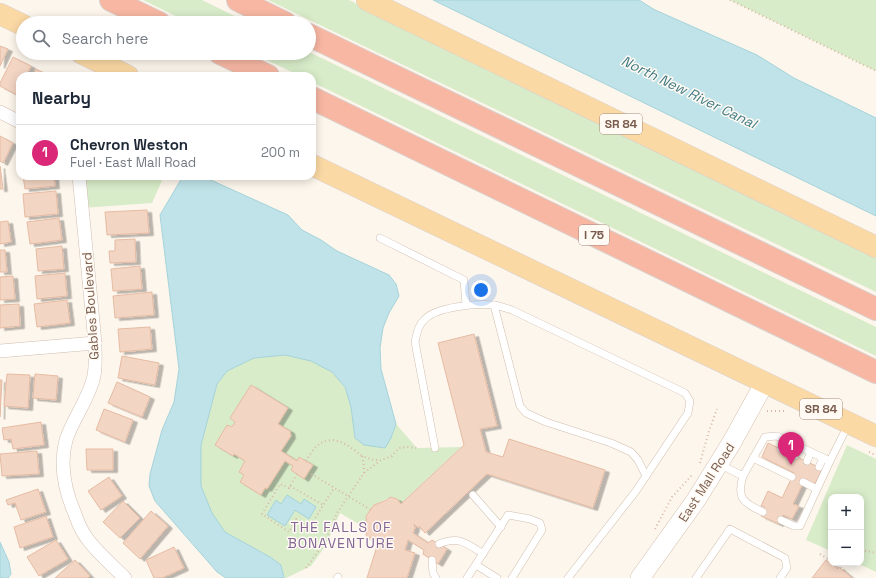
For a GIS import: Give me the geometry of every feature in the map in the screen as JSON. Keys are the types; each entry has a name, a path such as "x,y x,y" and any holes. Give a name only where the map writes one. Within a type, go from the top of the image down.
{"highway":[{"path":"111,0 144,16"},
{"path":"238,0 271,16"},
{"path":"316,38 876,309"},
{"path":"235,60 260,72"},
{"name":"I 75","path":"316,100 876,372"}],"main road":[{"name":"SR 84","path":"367,0 876,247"},
{"path":"0,14 16,22"},
{"path":"95,60 120,72"},
{"name":"SR 84","path":"316,167 876,436"}],"street":[{"path":"0,112 16,120"},
{"name":"Gables Boulevard","path":"78,180 95,342 94,376 66,440 63,460 64,482 68,499 88,541 125,578"},
{"path":"0,351 95,342"},
{"name":"East Mall Road","path":"640,578 696,500 732,442 765,382"}],"lane":[{"path":"380,238 464,280 466,306"},
{"path":"494,305 520,406 526,413 546,422 611,443 631,452 638,460 646,476"},
{"path":"435,448 415,342 418,329 424,320 433,313 466,306 494,305 512,310 685,393 690,401 688,412 636,490 568,578"},
{"path":"781,520 794,526 800,526 817,489 827,460 849,423"},
{"path":"771,445 775,436"},
{"path":"763,512 748,505 742,498 740,489 743,476 765,437 777,436 827,460"},
{"path":"781,449 786,440"},
{"path":"794,456 799,446"},
{"path":"806,461 811,452"},
{"path":"753,458 773,465 788,474"},
{"path":"819,467 827,460"},
{"path":"719,463 743,476"},
{"path":"808,484 817,489"},
{"path":"473,495 501,527"},
{"path":"467,578 508,515 530,519 540,523 542,530 512,578"},
{"path":"696,578 730,529 785,558 787,568 780,578"},
{"path":"439,544 457,539 467,543 483,554"},
{"path":"432,560 433,573 436,578"},
{"path":"476,565 497,578"}],"path":[{"path":"730,0 876,71"},
{"path":"698,467 708,431 717,410"},
{"path":"767,411 789,411"},
{"path":"306,461 317,445 329,440 348,444 362,456 374,460 381,460"},
{"path":"306,568 325,542 337,513 364,474 381,460 392,456 399,448 417,448"},
{"path":"362,456 364,474"},
{"path":"308,472 370,510"},
{"path":"653,534 672,497 694,473"},
{"path":"290,486 297,474"},
{"path":"323,505 290,486 288,488 280,484 262,514 289,532 296,519 309,528 334,488"},
{"path":"864,551 876,553"},
{"path":"820,554 828,559"},
{"path":"838,566 844,570 843,571"}],"green space":[{"path":"143,0 202,0 235,16 176,16"},
{"path":"268,0 349,0 876,256 876,292 316,23 316,16 301,16"},
{"path":"730,0 876,0 876,71"},
{"path":"316,55 876,327 876,356 316,84 316,72 292,72 267,60 316,60"},
{"path":"79,180 162,180 152,203 82,208"},
{"path":"285,355 312,361 325,367 342,383 350,402 355,438 391,438 396,424 417,448 461,447 401,504 397,499 390,497 372,507 367,516 367,529 340,513 326,545 311,566 284,578 281,565 270,557 225,532 212,513 201,486 201,445 217,384 227,371 254,358"},
{"path":"847,445 876,459 876,572 863,566 864,494 828,494 828,550 806,540"}],"water":[{"name":"North New River Canal","path":"433,0 639,0 655,10 757,55 794,78 876,118 876,216"},
{"path":"181,180 211,180 288,215 302,230 321,240 337,251 389,275 396,284 399,296 389,313 383,328 380,348 381,369 396,424 391,438 385,448 364,445 355,438 351,407 345,387 332,372 311,361 285,355 254,358 227,371 217,384 201,445 201,486 212,513 225,532 270,557 281,565 284,578 226,578 217,572 155,501 149,486 150,474 162,430 174,402 179,369 160,215"},
{"path":"287,495 301,504 304,499 316,507 309,519 295,510 285,526 267,515 276,500 281,504"},
{"path":"0,542 9,562 11,574 8,578 0,578"}],"building":[{"path":"0,46 8,49 0,66"},
{"path":"13,57 16,60 31,66 28,72 16,72 16,94 0,86 0,83"},
{"path":"36,69 42,72 34,72"},
{"path":"0,136 13,143 3,163 0,161"},
{"path":"0,166 3,189 0,189"},
{"path":"24,180 54,180 55,186 25,189"},
{"path":"56,191 58,214 25,217 23,194"},
{"path":"147,210 149,233 107,235 105,212"},
{"path":"59,218 62,240 30,244 27,222"},
{"path":"8,221 11,242 0,244 0,222"},
{"path":"135,239 136,262 110,263 109,251 115,251 115,240"},
{"path":"62,246 64,269 38,271 36,249"},
{"path":"0,250 5,250 7,272 0,272"},
{"path":"140,266 142,289 113,291 111,269"},
{"path":"65,273 67,296 37,299 35,276"},
{"path":"13,276 15,299 0,300 0,277"},
{"path":"152,292 154,315 115,318 113,296"},
{"path":"67,300 70,323 37,327 34,304"},
{"path":"19,304 20,326 0,328 0,305"},
{"path":"150,327 152,349 120,352 118,329"},
{"path":"474,334 497,426 480,429 486,452 503,457 509,439 605,470 593,508 487,474 425,533 420,527 417,527 414,524 415,528 413,533 428,543 432,540 447,549 438,564 423,554 424,550 408,540 405,550 415,553 407,578 367,578 378,543 376,542 377,539 370,537 369,540 366,535 366,516 374,505 387,500 390,497 397,499 401,504 464,445 438,343"},
{"path":"122,356 159,363 155,385 118,378"},
{"path":"7,374 30,375 28,408 4,406"},
{"path":"35,374 58,376 56,400 33,398"},
{"path":"0,380 2,380 0,417"},
{"path":"117,382 150,397 142,417 108,403"},
{"path":"251,385 288,408 278,424 290,431 291,436 281,451 297,461 299,457 313,465 304,479 291,470 293,466 285,461 267,489 265,488 261,495 240,482 244,475 239,472 245,461 234,454 233,456 215,445 227,425 232,427 235,422 230,418"},
{"path":"104,409 133,420 125,442 96,430"},
{"path":"41,422 44,445 13,449 11,439 4,440 2,428"},
{"path":"768,443 822,469 815,484 805,479 793,504 799,506 792,519 783,515 779,524 761,516 765,507 761,506 768,491 782,498 794,473 762,457"},
{"path":"86,449 113,449 113,470 87,470"},
{"path":"37,451 39,474 2,476 0,454"},
{"path":"109,477 122,496 101,510 88,491"},
{"path":"38,489 46,512 21,520 15,503 8,505 6,500"},
{"path":"123,501 140,518 120,538 103,522"},
{"path":"151,511 168,526 140,559 123,543"},
{"path":"46,516 53,537 20,548 14,527"},
{"path":"56,540 68,559 39,576 27,557"},
{"path":"174,547 184,568 162,578 154,578 146,560"},
{"path":"75,560 90,576 88,578 55,578"},
{"path":"826,560 828,562 828,566 834,566 838,569 839,567 852,578 812,578"}],"place":[{"name":"Chevron Weston","path":"791,465"}],"district":[{"name":"THE FALLS OF BONAVENTURE","path":"341,536"}]}
